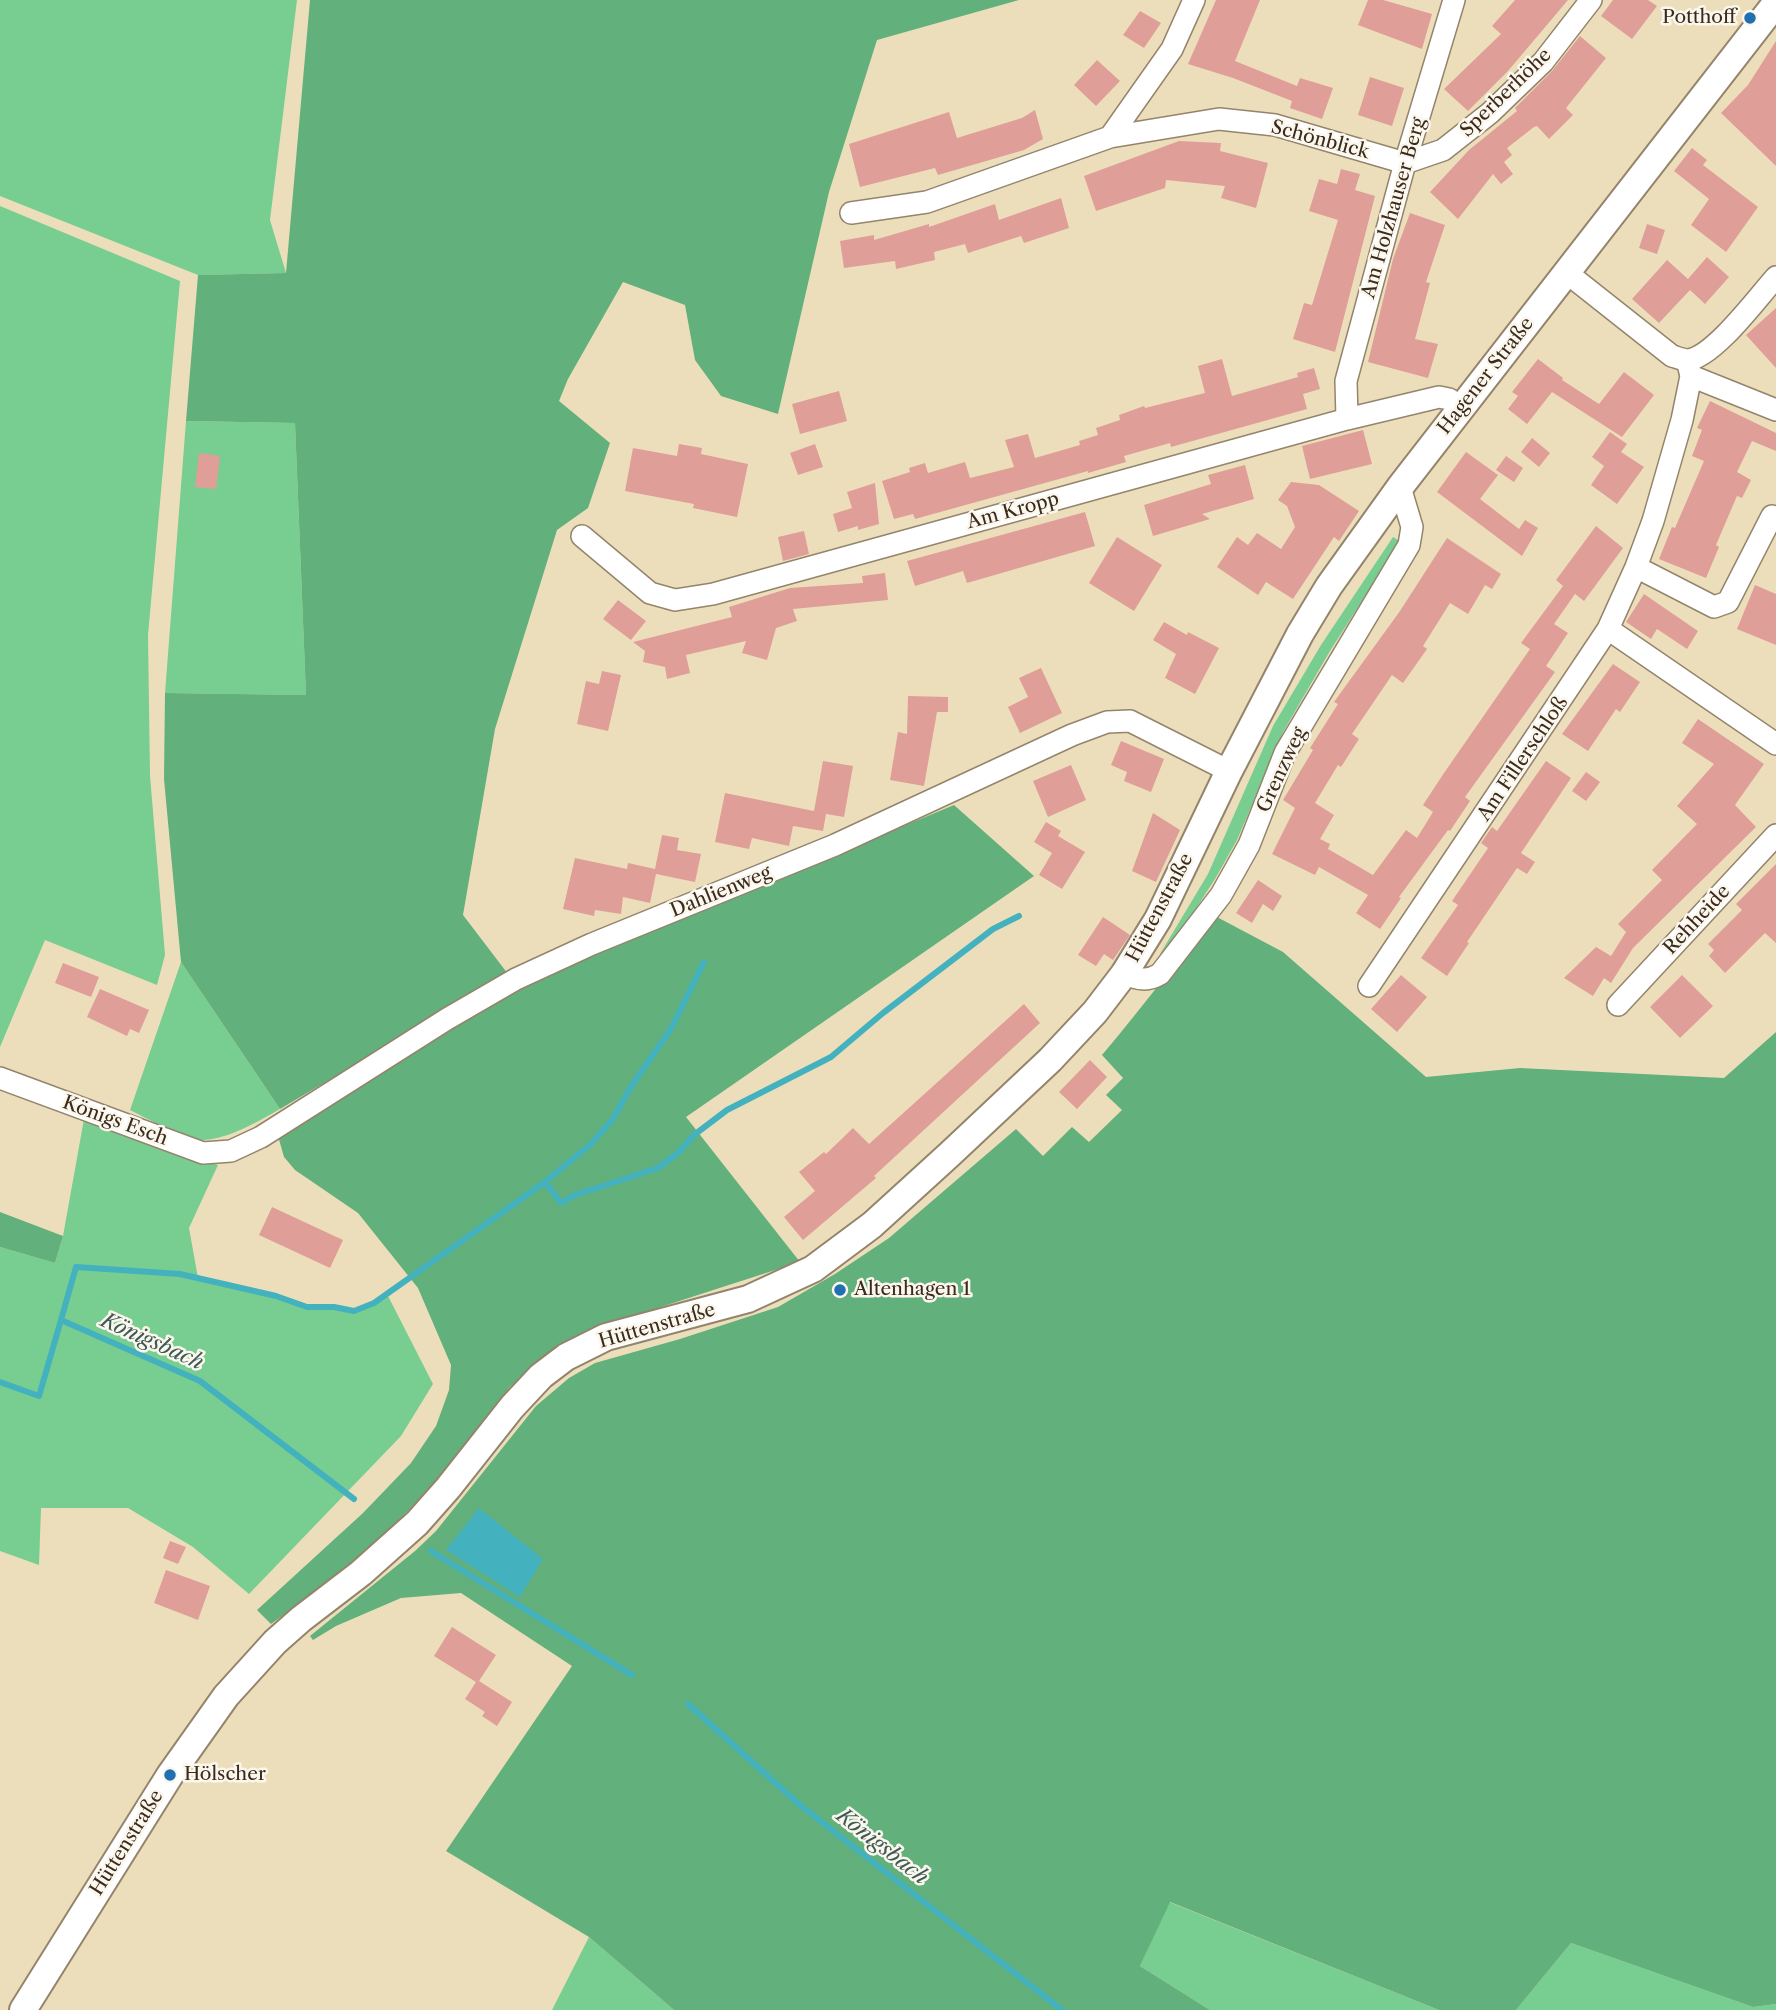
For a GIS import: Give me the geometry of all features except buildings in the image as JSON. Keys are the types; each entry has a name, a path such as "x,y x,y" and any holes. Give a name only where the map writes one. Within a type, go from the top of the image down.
{"main road":[{"name":"Hagener Straße","path":"1229,771 1300,634 1336,577 1400,487 1776,4"},
{"name":"Hüttenstraße","path":"23,2010 170,1775 226,1696 275,1642 361,1573 416,1523 512,1407 541,1376 566,1357 606,1338 748,1299 798,1277 829,1258 872,1225 1042,1068 1095,1012 1124,974 1158,919 1229,771"}],"street":[{"path":"1110,137 1172,49 1194,0"},
{"name":"Am Holzhauser Berg","path":"1347,419 1346,381 1405,163 1454,0"},
{"name":"Sperberhöhe","path":"1405,163 1443,150 1490,113 1542,62 1591,0"},
{"name":"Schönblick","path":"850,213 927,202 1110,137 1219,119 1275,125 1405,163"},
{"path":"1567,274 1689,368 1776,410"},
{"path":"1689,368 1727,333 1776,277"},
{"name":"Am Fillerschloß","path":"1369,986 1608,629 1636,568 1653,521 1682,420 1689,368"},
{"name":"Am Kropp","path":"582,536 650,593 675,600 713,594 1347,419 1439,397 1449,399 1461,407"},
{"name":"Grenzweg","path":"1124,974 1141,980 1160,974 1222,895 1249,845 1285,753 1409,545 1412,527 1400,487"},
{"path":"1636,568 1714,607 1728,602 1772,516"},
{"path":"1608,629 1776,744"},
{"name":"Dahlienweg","path":"231,1151 261,1138 447,1019 516,979 593,944 835,845 1072,735 1107,722 1130,721 1229,771"},
{"name":"Rehheide","path":"1618,1005 1776,835"},
{"name":"Königs Esch","path":"0,1078 203,1153 231,1151"}],"green space":[{"path":"0,0 297,0 270,220 286,273 198,275 0,196"},
{"path":"310,0 1019,0 877,40 829,192 778,414 721,396 695,360 685,305 623,282 568,379 559,401 610,443 588,508 557,530 495,729 463,915 508,974 280,1109 181,962 164,779 165,693 306,695 295,423 186,421 198,275 286,273"},
{"path":"0,206 180,281 148,635 150,776 165,955 157,985 45,940 0,1047"},
{"path":"186,421 295,423 306,695 165,693"},
{"path":"1393,537 1400,541 1330,651 1283,732 1237,840 1167,953 1160,954 1208,874 1273,726 1321,645"},
{"path":"954,805 1034,876 686,1117 800,1262 599,1327 557,1346 510,1387 437,1481 381,1538 271,1624 257,1610 363,1513 411,1463 436,1426 449,1390 451,1365 418,1288 358,1213 295,1170 284,1157 278,1136 507,991"},
{"path":"1215,916 1283,952 1426,1077 1520,1068 1724,1078 1776,1032 1776,2004 1753,2007 1571,1943 1516,2010 1439,2010 1170,1902 1140,1966 1210,2010 674,2010 589,1937 446,1851 572,1666 461,1593 401,1598 336,1626 313,1640 310,1636 436,1531 536,1406 569,1378 595,1363 778,1307 889,1238 1016,1129 1043,1156 1072,1127 1089,1142 1122,1110 1106,1095 1123,1078 1102,1055"},
{"path":"181,962 280,1109 238,1131 215,1139 186,1137 130,1110"},
{"path":"84,1119 218,1165 189,1228 198,1278 276,1296 307,1307 334,1307 354,1311 387,1294 433,1384 401,1436 249,1594 193,1547 128,1508 41,1508 39,1565 0,1551 0,1247 55,1263 63,1236"},
{"path":"0,1212 63,1236 55,1263 0,1247"},
{"path":"1169,1902 1439,2010 1210,2010 1140,1966"},
{"path":"589,1937 674,2010 552,2010"},
{"path":"1571,1943 1753,2007 1776,2004 1776,2010 1516,2010"}],"water":[{"path":"479,1508 543,1559 520,1597 446,1550"}],"waterway":[{"path":"545,1182 561,1203 575,1195 658,1168 727,1110 831,1057 883,1013 993,929 1019,916"},
{"path":"61,1320 76,1267 180,1274 276,1296 307,1307 334,1307 354,1311 374,1303 545,1182 591,1144 613,1119 630,1088 671,1029 704,962"},
{"name":"Königsbach","path":"0,1382 39,1396 61,1320 200,1381 354,1499"},
{"name":"Königsbach","path":"431,1551 632,1675"},
{"name":"Königsbach","path":"688,1704 800,1805 1062,2010"}],"place":[{"name":"Potthoff","path":"1750,18"},
{"name":"Altenhagen 1","path":"840,1290"},
{"name":"Hölscher","path":"170,1775"}]}
